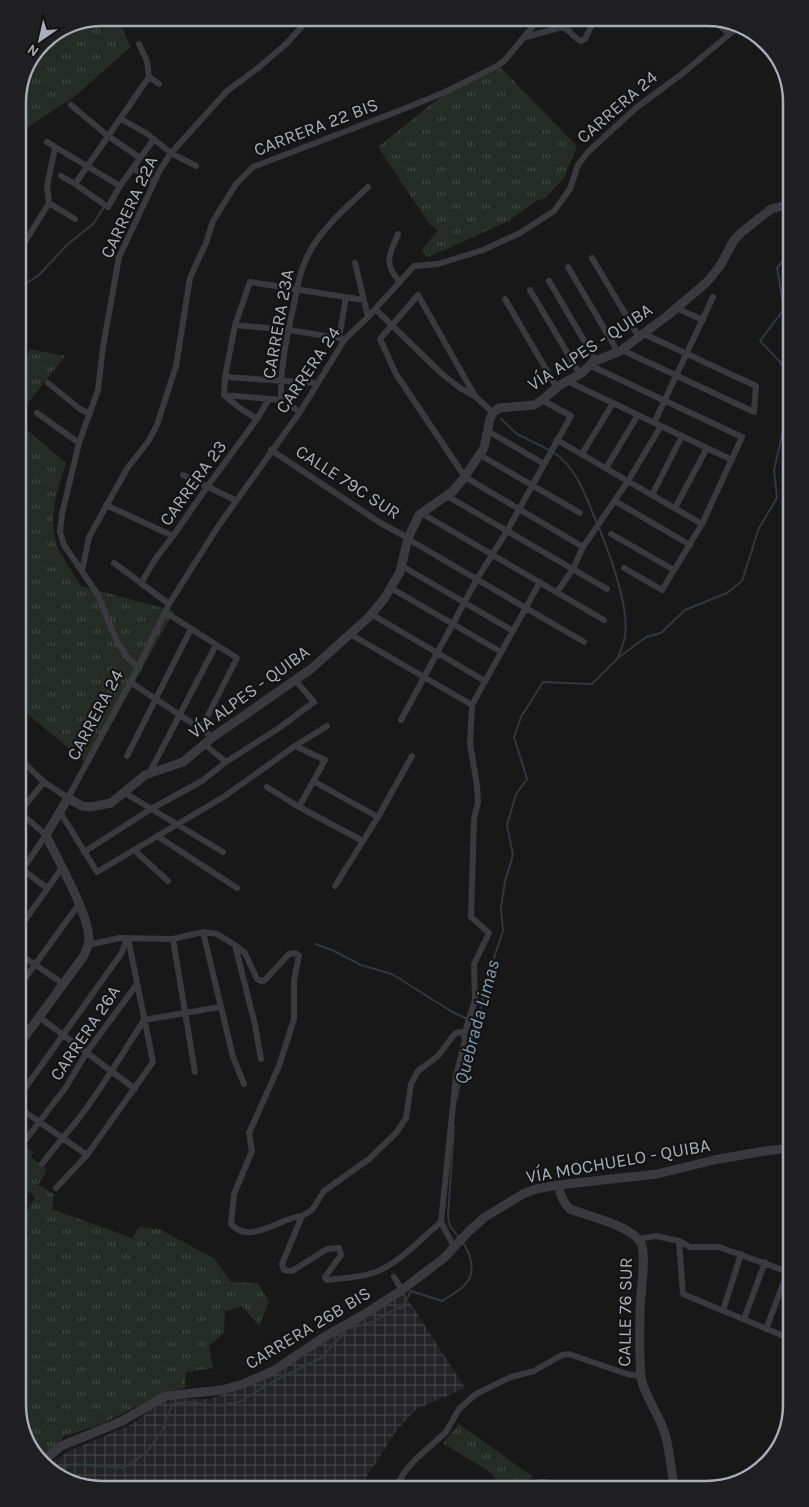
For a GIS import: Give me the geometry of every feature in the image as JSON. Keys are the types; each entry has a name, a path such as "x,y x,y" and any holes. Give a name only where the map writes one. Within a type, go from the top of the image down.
{"street":[{"name":"CARRERA 22A","path":"82,571 64,546 60,532 62,514 78,443 98,390 119,257 154,182 171,153 227,91 286,44 302,26"},
{"name":"CARRERA 22 BIS","path":"82,571 89,537 128,467 148,442 157,425 176,366 190,278 206,243 213,221 227,196 253,167 445,92 497,66 504,61 533,26"},
{"path":"522,39 562,27 566,28 574,38 581,41 585,39 592,26"},
{"path":"725,29 730,33"},
{"name":"CARRERA 24","path":"46,835 138,668 170,604 235,500 300,412 342,339 368,317 414,266 438,264 483,250 520,233 554,211 570,189 578,165 588,152 636,108 683,73 733,31"},
{"path":"75,184 149,77 147,61 139,44"},
{"path":"149,77 159,84"},
{"path":"71,105 108,136 140,158"},
{"path":"121,119 154,139 171,153 196,166"},
{"path":"61,176 108,207 120,186 154,139"},
{"path":"47,142 120,186"},
{"path":"27,237 49,202 47,186 55,148"},
{"path":"133,168 154,182"},
{"name":"CARRERA 23A","path":"281,400 281,381 288,330 300,274 308,253 347,206 368,187"},
{"path":"49,202 75,219"},
{"name":"VÍA ALPES - QUIBA","path":"68,798 82,806 100,806 111,803 141,778 183,762 204,744 296,681 371,614 391,588 402,566 408,538 413,526 421,513 447,496 480,455 484,448 493,413 499,408 534,405 593,363 620,351 642,336 714,274 734,240 742,232 772,209 783,206"},
{"path":"398,234 389,263 391,272 400,282"},
{"path":"568,267 620,351 754,412 756,386 642,336 592,258"},
{"path":"355,263 368,317"},
{"path":"549,281 593,363 742,438 702,524 662,590 624,568"},
{"path":"224,395 225,377 235,325 250,282 297,291 364,300"},
{"path":"530,290 580,374"},
{"path":"475,396 418,295 380,339 396,374 464,477 583,547"},
{"path":"235,325 288,330 342,339 346,297"},
{"path":"505,298 557,388"},
{"path":"654,422 713,298"},
{"path":"676,308 703,320"},
{"path":"375,309 441,373 460,388 475,396 493,413"},
{"path":"225,377 317,384"},
{"path":"567,381 732,460"},
{"path":"48,383 80,409 90,414"},
{"path":"224,395 281,400 300,412"},
{"path":"224,395 257,419"},
{"name":"CARRERA 23","path":"141,583 156,558 269,400"},
{"path":"401,720 477,579 507,530 571,416 542,400"},
{"path":"582,454 613,403"},
{"path":"37,413 78,443"},
{"path":"606,468 638,415"},
{"path":"557,592 573,569 583,547 628,481 661,426"},
{"path":"488,431 544,464"},
{"path":"652,495 682,436"},
{"path":"558,440 702,524"},
{"path":"675,508 707,448"},
{"name":"CALLE 79C SUR","path":"271,450 379,522 584,642"},
{"path":"480,455 580,513"},
{"path":"184,475 235,500"},
{"path":"447,496 607,589"},
{"path":"615,501 690,545"},
{"path":"106,505 173,536"},
{"path":"421,513 604,620"},
{"path":"611,534 674,570"},
{"path":"114,564 170,604"},
{"path":"402,566 513,631"},
{"path":"82,571 98,595 117,642 129,660 138,668"},
{"path":"302,1216 282,1264 284,1270 292,1271 327,1249 339,1248 341,1255 325,1276 327,1280 370,1274 382,1269 441,1222 456,1076 465,1040 464,1035 475,1000 474,964 489,933 471,917 474,819 478,802 470,744 472,705 540,582"},
{"path":"391,588 501,652"},
{"path":"166,612 238,658 201,729"},
{"path":"371,614 485,681"},
{"path":"127,756 191,629"},
{"path":"350,634 472,705"},
{"path":"151,773 216,645"},
{"path":"84,852 151,809 198,784 226,762 279,728 314,702 296,681"},
{"path":"130,682 213,738"},
{"path":"60,812 97,872 225,796 326,726"},
{"path":"204,744 226,762"},
{"path":"296,746 324,760 299,807"},
{"path":"335,886 378,818 412,756"},
{"path":"26,765 44,782 68,798"},
{"path":"313,781 378,818"},
{"path":"26,803 44,782"},
{"path":"267,787 363,842"},
{"path":"125,793 223,852"},
{"path":"26,819 46,835 79,904 87,930 88,945 83,957 26,1034"},
{"path":"26,860 46,835"},
{"path":"157,836 237,888"},
{"path":"134,850 168,881"},
{"path":"26,918 62,868"},
{"path":"26,872 47,888"},
{"path":"26,976 79,904"},
{"path":"88,945 128,938 173,939 203,932 217,934 245,953 257,979 261,981 265,980 289,954 295,953 299,956 294,980 294,1019 279,1066 249,1133 252,1152 234,1194 231,1224 234,1228 250,1233 282,1223 290,1218 302,1216 312,1210 324,1191 369,1159 396,1133 406,1118 412,1084 418,1071 438,1056 456,1033 461,1032 464,1035"},
{"path":"203,932 233,1058 244,1084"},
{"path":"56,1188 87,1155 153,1062 128,938"},
{"path":"26,1087 121,954 128,938"},
{"path":"173,939 195,1072"},
{"path":"235,945 255,1025 261,1059"},
{"path":"26,958 62,983"},
{"name":"CARRERA 26A","path":"26,1139 66,1087 87,1052 137,984"},
{"path":"42,1164 76,1122 112,1071 144,1020 220,1007"},
{"path":"38,1016 135,1089"},
{"path":"26,1113 87,1155"},
{"name":"VÍA MOCHUELO - QUIBA","path":"459,1242 485,1218 523,1194 536,1189 657,1174 731,1157 783,1148"},
{"name":"CALLE 76 SUR","path":"558,1185 566,1205 570,1209 612,1224 630,1233 642,1245 644,1258 640,1312 641,1376 668,1443 674,1481"},
{"path":"441,1222 459,1242"},
{"path":"638,1239 656,1236 679,1241 690,1247 719,1247 783,1269"},
{"path":"679,1241 684,1294 783,1336"},
{"name":"CARRERA 26B BIS","path":"47,1457 53,1450 120,1422 166,1396 222,1390 244,1384 274,1371 324,1337 402,1290 444,1258 459,1242"},
{"path":"723,1310 741,1254"},
{"path":"744,1319 765,1262"},
{"path":"394,1277 402,1290"},
{"path":"766,1329 783,1289"},
{"path":"399,1481 416,1459 446,1432 459,1409 476,1394 511,1377 534,1371 562,1355 576,1355 614,1370 641,1376"}],"shaded area":[{"path":"404,1293 465,1388 417,1409 397,1430 364,1481 97,1481 68,1473 52,1462 69,1451 130,1425 160,1404 173,1399 208,1399 238,1390 275,1373"}],"green space":[{"path":"120,26 131,47 75,96 26,129 26,97 34,68 36,65 65,65 65,36 92,27"},
{"path":"501,68 577,146 564,178 545,198 536,201 509,221 428,257 421,251 438,230 430,225 378,147 444,94"},
{"path":"30,349 65,356 26,406 26,360"},
{"path":"26,429 66,463 55,502 54,532 61,554 81,586 174,611 89,765 26,713"},
{"path":"26,1147 33,1152 31,1157 47,1170 38,1185 54,1194 52,1209 132,1238 139,1227 159,1229 215,1259 231,1282 258,1283 269,1302 259,1326 242,1306 225,1311 224,1333 209,1346 213,1368 186,1372 185,1388 169,1391 99,1425 65,1436 45,1456 32,1434 26,1405 26,1240 29,1232 26,1229 26,1214 35,1197 26,1189"},
{"path":"459,1424 533,1477 528,1481 496,1481 491,1473 443,1443"}],"waterway":[{"path":"26,283 38,276 67,245 93,224 104,207"},
{"name":"Quebrada Limas","path":"783,261 777,268 783,303"},
{"name":"Quebrada Limas","path":"783,310 760,341 783,367"},
{"path":"501,419 517,434 549,450"},
{"name":"Quebrada Limas","path":"456,1101 470,1039 479,1024 484,987 503,931 501,908 505,881 513,855 507,825 516,794 527,779 514,737 521,717 543,682 592,684 618,658 646,637 661,633 685,610 727,593 742,581 759,528 777,498 774,470 783,431"},
{"path":"553,452 569,466 575,475 597,524"},
{"path":"599,528 613,566 624,611 625,636 618,658"},
{"path":"315,944 332,950 361,965 392,974 449,1010 467,1019"},
{"name":"Quebrada Limas","path":"454,1126 448,1216 450,1226 459,1238"},
{"name":"Quebrada Limas","path":"60,1468 74,1464 124,1468 147,1452 163,1429 172,1404 189,1402 216,1406 239,1402 274,1381 321,1358 347,1329 375,1321 397,1308 402,1308 411,1291 442,1301 462,1288 470,1278 471,1262 462,1241"}]}
